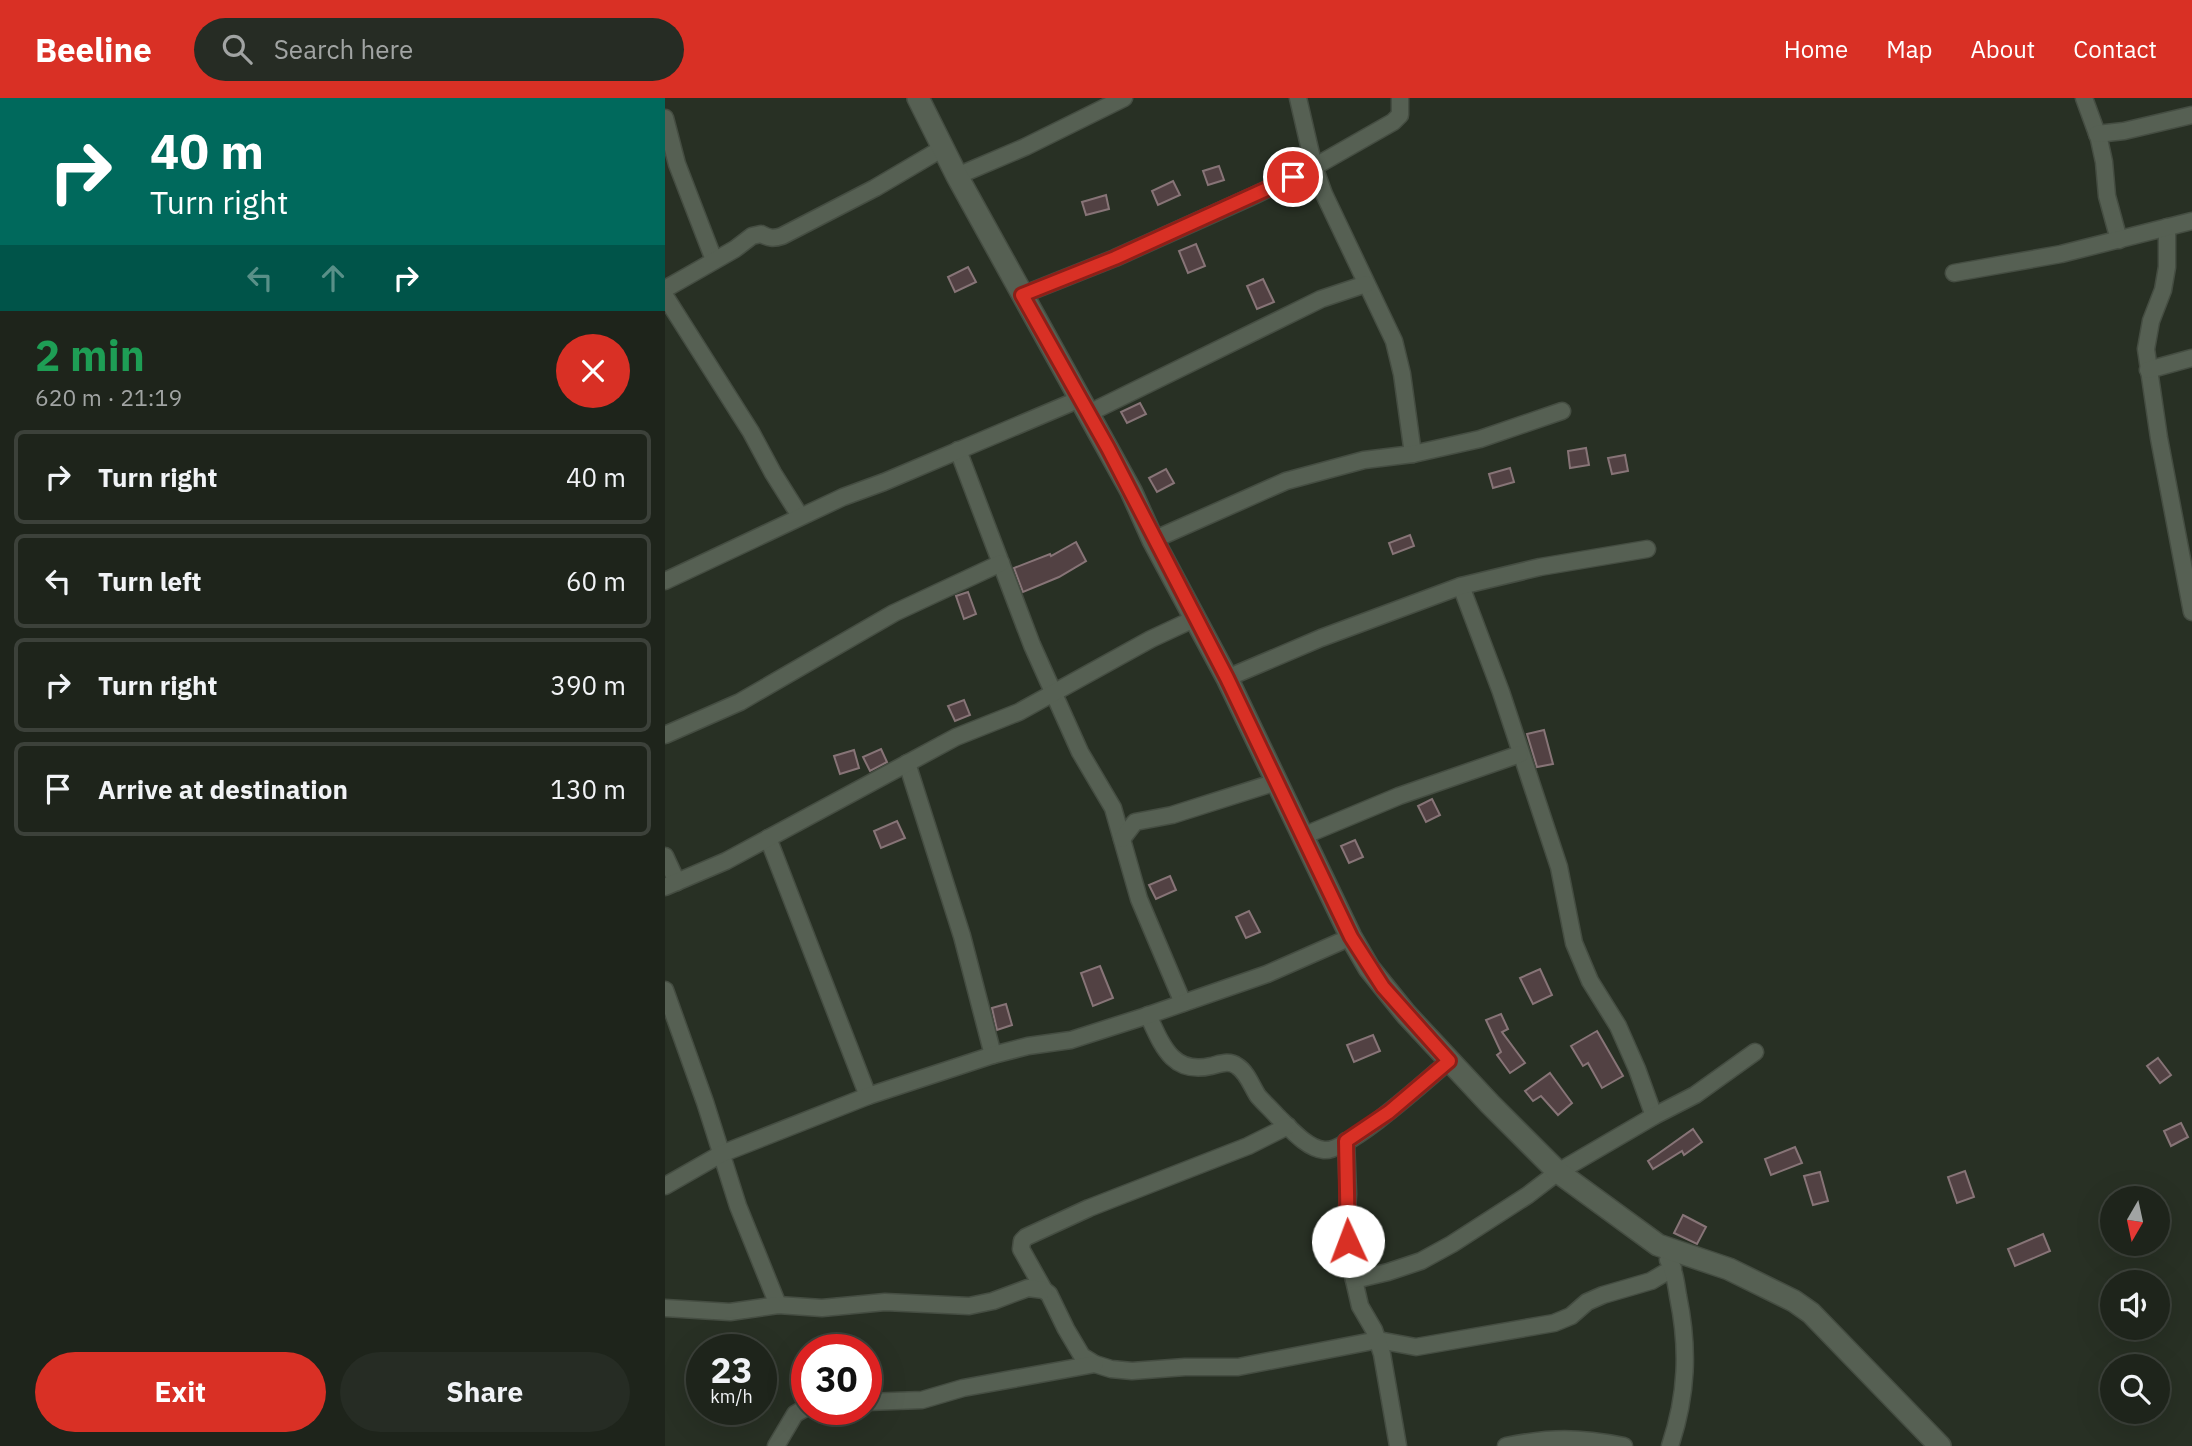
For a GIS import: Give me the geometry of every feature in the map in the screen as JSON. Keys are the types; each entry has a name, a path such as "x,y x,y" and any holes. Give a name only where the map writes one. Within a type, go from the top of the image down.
{"street":[{"path":"918,98 957,176 1131,491 1153,540 1227,678 1351,937 1383,987 1449,1061 1558,1172 1658,1245 1729,1269 1794,1301 1811,1313 1940,1446"},
{"path":"957,176 1025,147 1124,98"},
{"path":"1298,98 1314,167 1339,230 1394,341 1402,374 1413,454"},
{"path":"1022,295 1115,258 1314,167 1393,122 1401,115 1400,98"},
{"path":"2084,98 2104,162 2107,196 2119,240"},
{"path":"2097,134 2124,131 2192,115"},
{"path":"665,118 677,164 714,260"},
{"path":"665,289 757,234 769,238 782,236 875,188 943,148"},
{"path":"1954,273 2061,254 2192,221"},
{"path":"2167,227 2167,267 2147,342 2148,370 2192,612"},
{"path":"665,581 800,516 958,450 1084,406 1321,299 1366,284"},
{"path":"665,296 751,432 800,516"},
{"path":"2148,370 2192,358"},
{"path":"1153,540 1286,481 1364,460 1413,454 1480,439 1562,411"},
{"path":"958,450 1032,645 1080,752 1113,808 1139,899 1183,1003"},
{"path":"1227,678 1321,638 1461,586 1540,567 1647,549"},
{"path":"665,735 740,702 894,613 1001,563"},
{"path":"1461,586 1501,692 1559,867 1574,943 1590,981 1618,1026 1654,1116"},
{"path":"665,856 671,884 726,860 956,737 1019,712 1151,639 1196,618"},
{"path":"1303,836 1399,796 1520,754"},
{"path":"907,763 962,936 993,1055"},
{"path":"1122,839 1135,822 1172,815 1276,782"},
{"path":"1113,808 1135,822"},
{"path":"768,838 868,1096"},
{"path":"665,1186 721,1154 868,1096 993,1055 1028,1046 1071,1040 1148,1016 1267,974 1351,937"},
{"path":"665,990 705,1101 738,1206 778,1305"},
{"path":"1148,1016 1161,1044 1175,1062 1189,1068 1228,1062 1235,1064 1259,1098 1311,1145 1324,1150 1334,1149 1389,1112 1449,1061"},
{"path":"1354,1280 1421,1261 1452,1244 1528,1195 1558,1172 1695,1095 1755,1052"},
{"path":"1288,1126 1248,1146 1089,1208 1021,1241 1021,1249 1083,1356 1095,1364 1111,1369 1132,1371 1238,1367 1378,1340 1416,1347 1553,1323 1571,1316 1587,1302 1602,1295 1651,1281 1673,1268"},
{"path":"1346,1141 1346,1227 1354,1280 1360,1306 1378,1340 1398,1446"},
{"path":"1658,1245 1673,1268 1685,1334 1683,1387 1670,1446"},
{"path":"768,1280 808,1307"},
{"path":"665,1308 730,1312 778,1305 808,1307 885,1302 969,1306 993,1301 1028,1288 1044,1290"},
{"path":"882,1401 922,1400 988,1383 1095,1364"},
{"path":"776,1446 791,1421"},
{"path":"1506,1446 1556,1438 1578,1438 1623,1446"}],"building":[{"path":"1219,166 1224,180 1208,185 1203,171"},
{"path":"1173,181 1180,195 1158,205 1152,191"},
{"path":"1106,195 1109,209 1086,215 1082,202"},
{"path":"1196,244 1205,266 1188,273 1179,251"},
{"path":"968,267 976,282 955,292 948,277"},
{"path":"1263,279 1274,302 1257,309 1247,286"},
{"path":"1140,403 1146,414 1127,423 1121,412"},
{"path":"1586,448 1589,465 1570,468 1568,451"},
{"path":"1625,455 1628,471 1612,474 1608,458"},
{"path":"1510,468 1514,482 1493,488 1489,474"},
{"path":"1166,469 1174,483 1157,492 1149,478"},
{"path":"1410,535 1414,546 1393,554 1389,543"},
{"path":"1076,542 1086,561 1059,577 1023,592 1014,568 1050,554 1051,556"},
{"path":"968,592 976,614 964,619 956,596"},
{"path":"964,700 970,715 955,721 948,706"},
{"path":"1544,730 1553,764 1537,767 1527,734"},
{"path":"881,749 887,762 870,771 863,757"},
{"path":"854,750 859,768 840,774 834,756"},
{"path":"1432,799 1440,815 1426,822 1418,806"},
{"path":"897,821 905,838 881,848 874,831"},
{"path":"1355,840 1363,857 1349,863 1341,846"},
{"path":"1170,876 1176,890 1156,899 1149,885"},
{"path":"1249,911 1260,932 1246,938 1236,917"},
{"path":"1100,966 1113,998 1093,1006 1081,973"},
{"path":"1540,969 1552,995 1533,1004 1520,978"},
{"path":"1006,1004 1012,1025 997,1030 992,1008"},
{"path":"1501,1014 1508,1029 1502,1032 1525,1063 1510,1073 1497,1055 1501,1052 1486,1020"},
{"path":"1597,1031 1623,1076 1602,1088 1588,1063 1583,1066 1571,1046"},
{"path":"1373,1035 1380,1051 1354,1062 1347,1045"},
{"path":"2158,1058 2171,1075 2160,1083 2147,1066"},
{"path":"1550,1073 1572,1103 1558,1115 1541,1096 1533,1101 1525,1091"},
{"path":"2181,1123 2188,1137 2171,1146 2164,1131"},
{"path":"1693,1129 1702,1142 1684,1155 1682,1151 1653,1169 1648,1161"},
{"path":"1795,1147 1802,1163 1771,1175 1765,1159"},
{"path":"1965,1171 1974,1197 1957,1203 1948,1177"},
{"path":"1820,1172 1828,1201 1813,1205 1804,1176"},
{"path":"1683,1215 1706,1227 1697,1244 1674,1233"},
{"path":"2043,1234 2050,1251 2015,1266 2008,1249"}],"route":[{"path":"1293,177 1115,258 1022,295 1108,448 1153,540 1227,678 1351,937 1383,987 1449,1061 1389,1112 1346,1141 1348,1241"}]}
